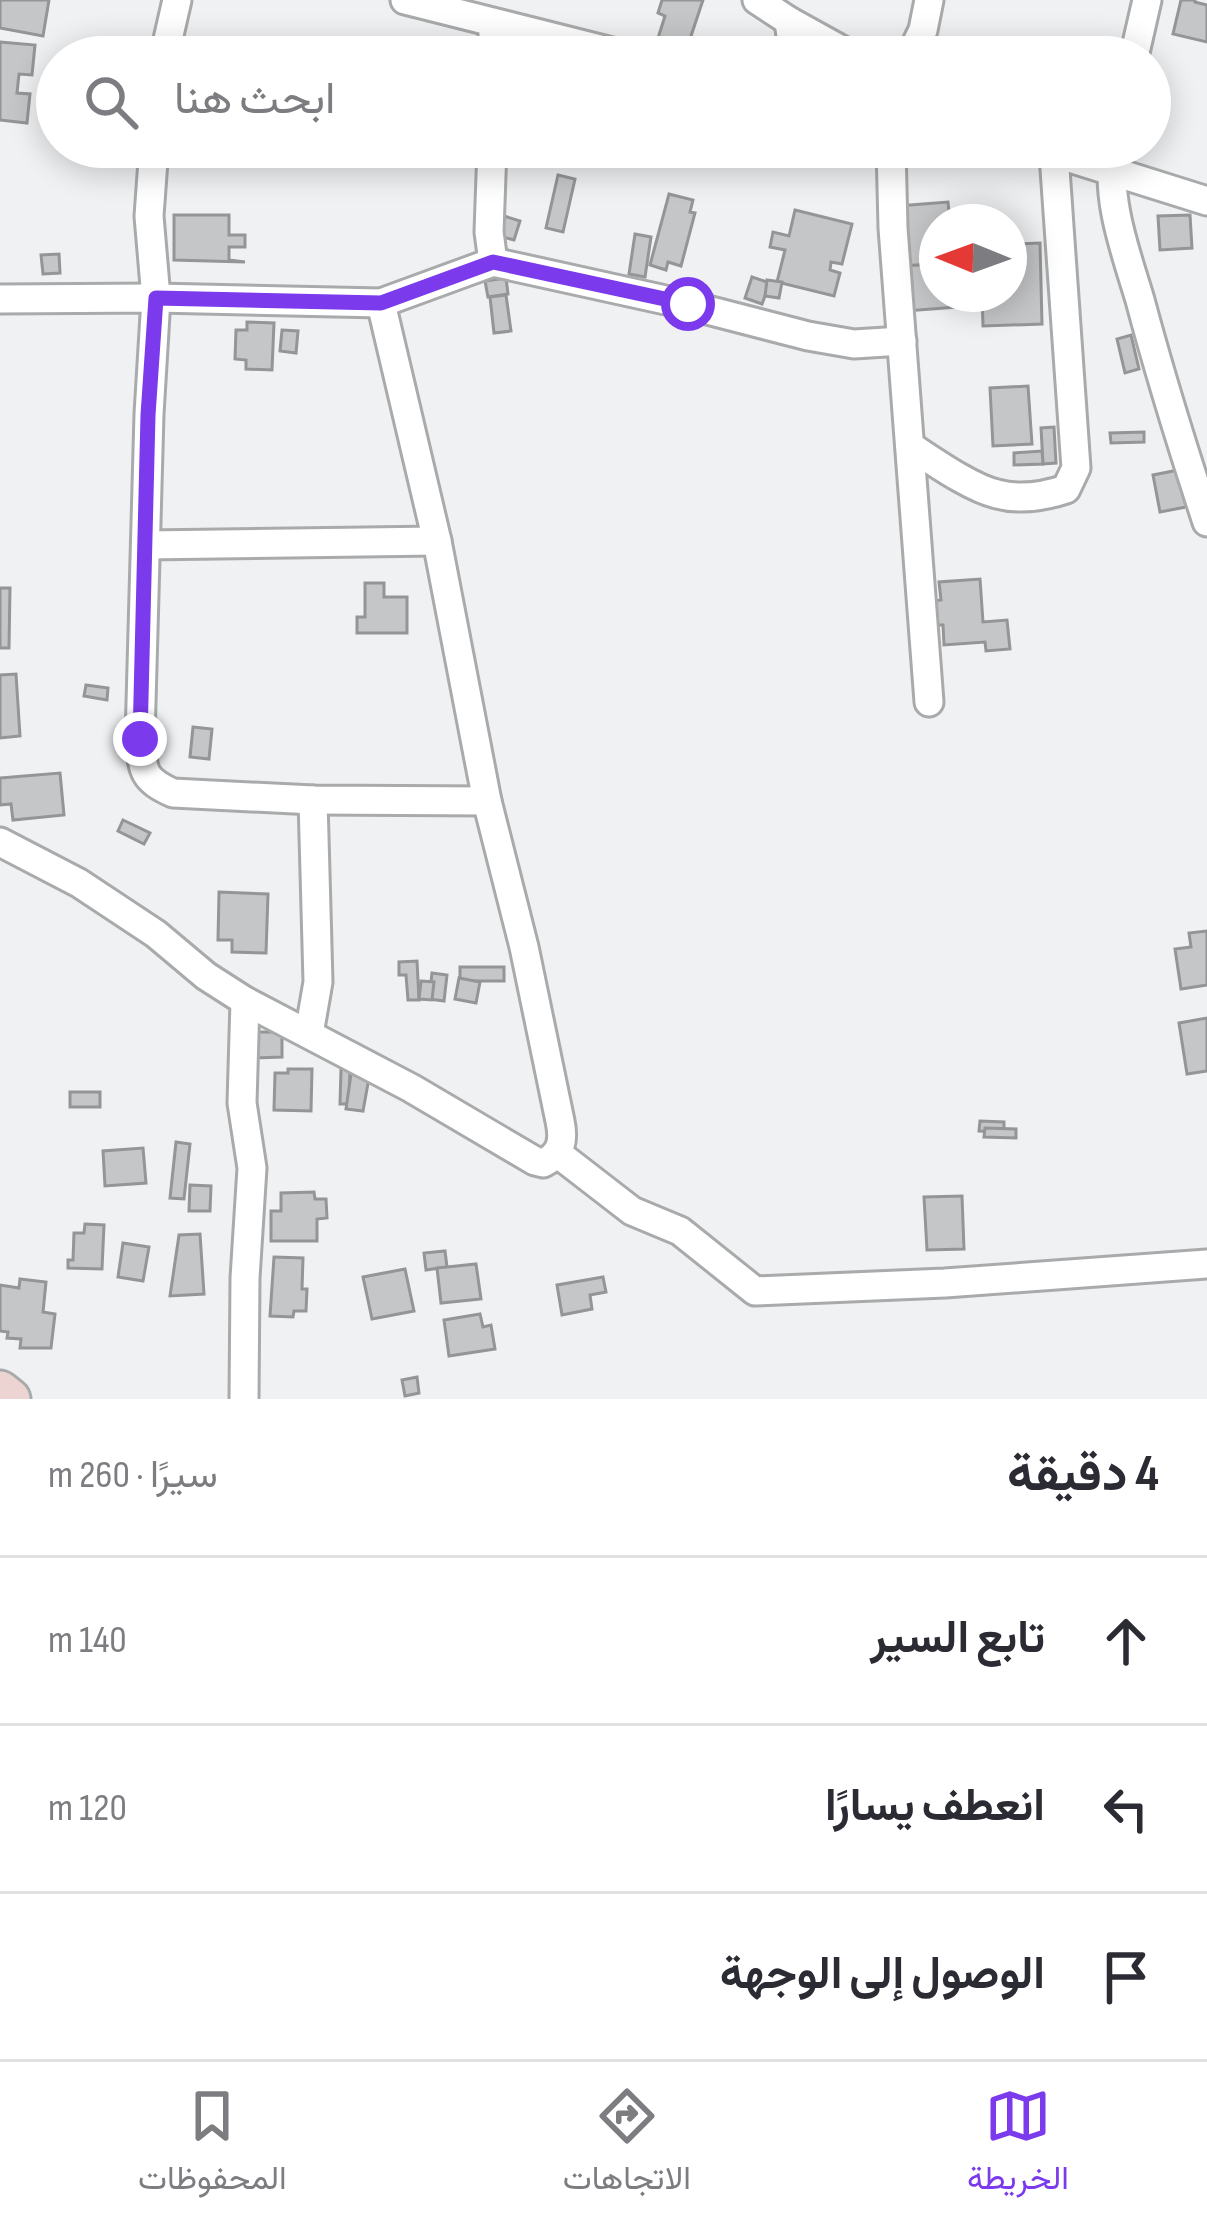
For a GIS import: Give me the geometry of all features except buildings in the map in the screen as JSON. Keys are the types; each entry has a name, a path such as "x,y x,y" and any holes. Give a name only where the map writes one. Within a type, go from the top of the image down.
{"main road":[{"path":"0,1391 10,1399"}],"street":[{"path":"169,36 177,0"},
{"path":"405,0 544,36"},
{"path":"757,0 816,36"},
{"path":"920,36 929,0"},
{"path":"1139,36 1147,0"},
{"path":"789,21 791,36"},
{"path":"494,24 494,36"},
{"path":"152,168 149,216 156,298 148,415 142,769 153,784 173,793 487,802"},
{"path":"491,168 493,262"},
{"path":"891,168 929,702"},
{"path":"910,446 997,494 1044,496 1066,489 1076,468 1046,168"},
{"path":"1113,168 1124,245 1207,522"},
{"path":"1132,168 1207,201"},
{"path":"0,299 381,303 493,262 688,304 808,336 854,344 902,341"},
{"path":"0,842 79,883 244,1001 535,1161 542,1163 557,1154 562,1145 560,1121 524,947 487,802 437,541 381,303"},
{"path":"146,545 437,541"},
{"path":"309,1034 318,982 313,800"},
{"path":"244,1001 242,1103 252,1168 244,1399"},
{"path":"557,1154 632,1210 680,1231 755,1291 1207,1264"}],"route":[{"path":"140,739 148,415 156,298 381,303 493,262 688,304"}]}
